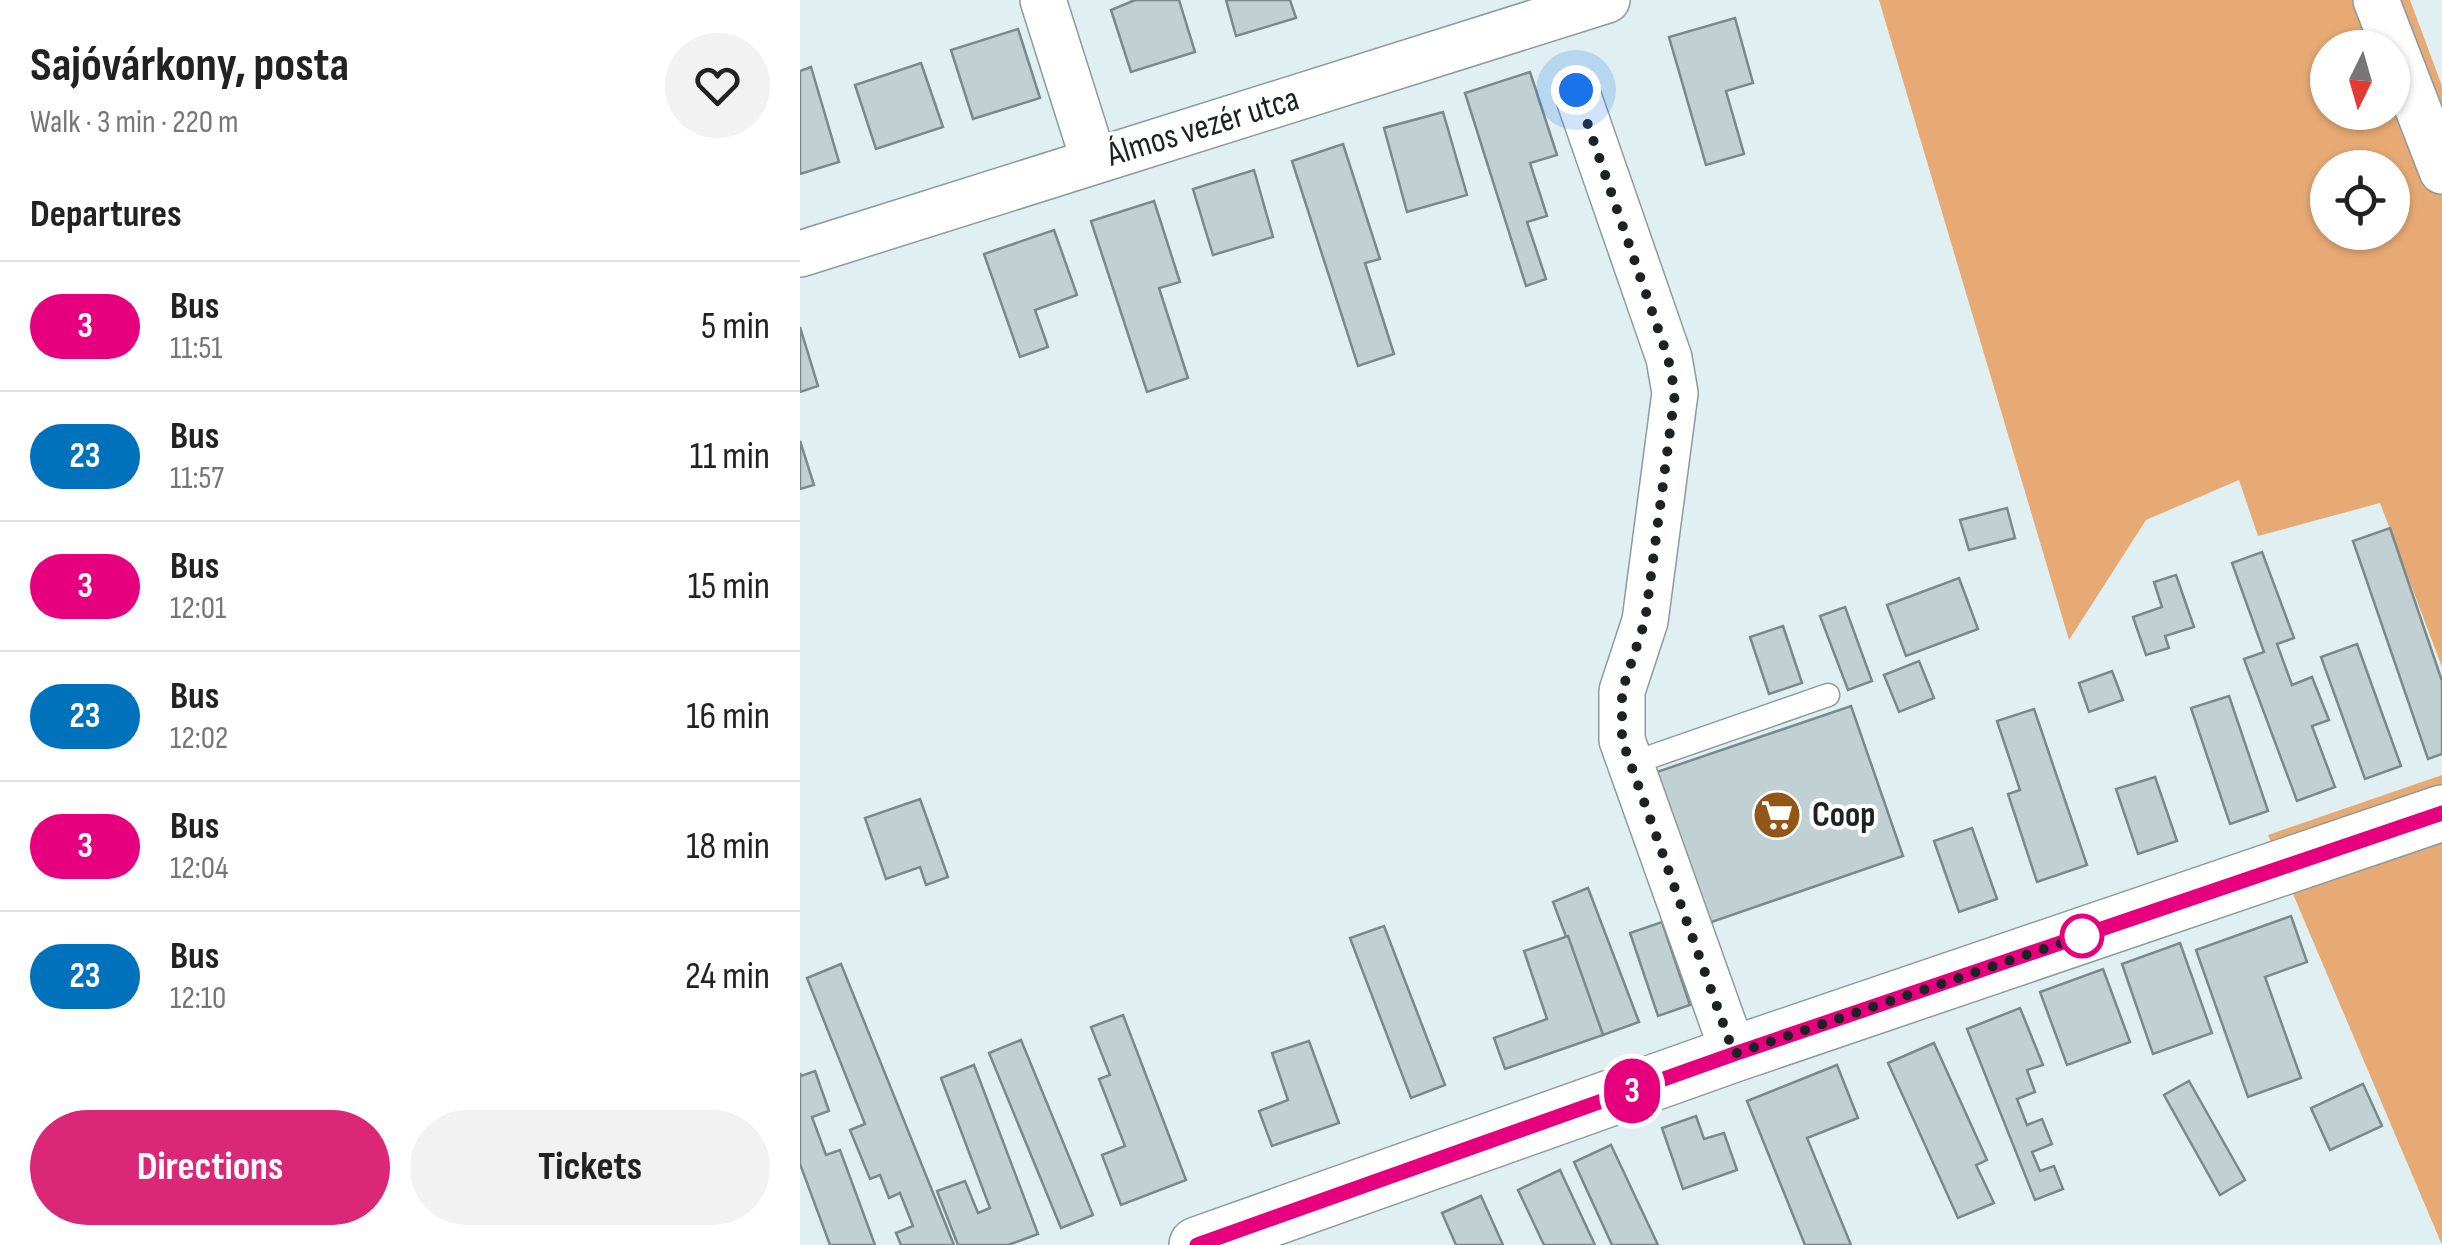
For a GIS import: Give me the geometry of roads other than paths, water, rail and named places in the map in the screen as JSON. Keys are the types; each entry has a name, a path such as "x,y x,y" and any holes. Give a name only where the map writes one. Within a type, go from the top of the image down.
{"street":[{"path":"1043,0 1094,161"},
{"name":"Álmos vezér utca","path":"800,254 1094,161 1546,9 1607,0"},
{"path":"2376,0 2442,171"},
{"path":"1576,90 1668,358 1675,393 1645,621 1622,691 1622,740 1734,1054"},
{"path":"1197,1245 1734,1054 2442,813"}],"lane":[{"path":"1630,764 1828,696"}],"place":[{"name":"Coop","path":"1777,815"}]}
